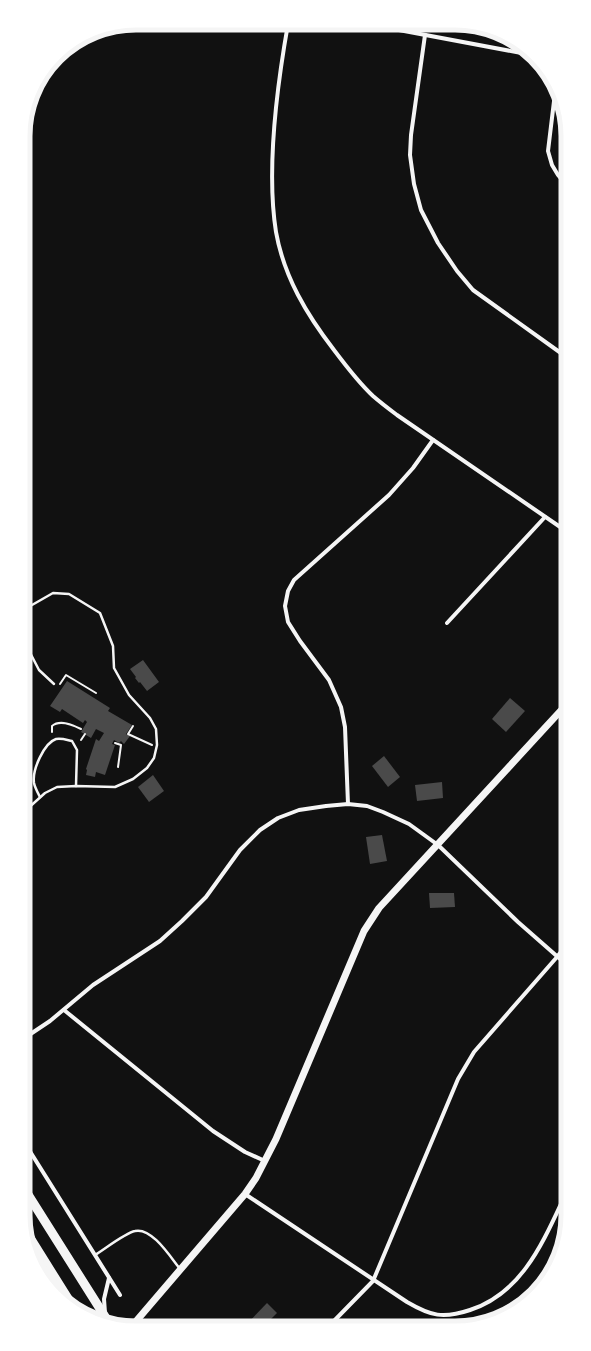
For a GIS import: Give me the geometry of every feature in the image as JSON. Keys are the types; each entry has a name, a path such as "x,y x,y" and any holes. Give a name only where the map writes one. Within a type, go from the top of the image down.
{"main road":[{"path":"30,1198 104,1316"},
{"path":"36,1247 58,1287"}],"street":[{"path":"287,30 276,112 272,162 273,201 276,232 284,263 295,290 315,325 352,373 373,396 397,415 561,528"},
{"path":"399,30 521,53"},
{"path":"425,35 411,135 410,155 414,184 421,210 438,243 472,290 561,353"},
{"path":"554,100 548,151 552,165 561,179"},
{"path":"348,804 345,727 341,707 329,680 288,622 285,606 288,591 294,580 389,495 413,468 433,440"},
{"path":"447,623 544,517"},
{"path":"136,1321 245,1194 265,1161 276,1139 364,930 379,908 561,710"},
{"path":"30,1034 50,1021 93,985 160,941 206,897 240,850 260,830 278,818 299,810 326,806 348,804 367,806 409,824 438,845 518,922 561,960"},
{"path":"334,1321 373,1281 458,1080 474,1052 561,952"},
{"path":"64,1010 213,1131 245,1152 265,1161"},
{"path":"30,1151 120,1295"},
{"path":"245,1194 373,1281 420,1310 432,1314 448,1316 480,1307 492,1301 510,1288 527,1268 561,1203"},
{"path":"106,1316 104,1299 109,1278"}],"lane":[{"path":"30,606 53,594 70,594 100,613 114,646 114,668 129,695 150,718 156,728 156,747 154,758 148,768 133,779 115,787 57,787 45,793 30,806"},
{"path":"30,653 39,670 54,684"},
{"path":"40,797 34,784 35,771 44,750 50,742 57,739 64,739 72,742 77,750 76,786"},
{"path":"95,1256 131,1232 141,1230 150,1235 181,1270"}],"path":[{"path":"58,686 66,675 96,694"},
{"path":"52,732 52,726 60,723 68,724 81,729"},
{"path":"133,726 128,734 156,747"},
{"path":"81,740 85,734"},
{"path":"115,743 121,745 118,767"}],"building":[{"path":"143,660 159,682 147,691 135,678 136,677 130,669"},
{"path":"67,681 110,708 108,711 132,725 126,734 130,736 124,744 121,741 119,743 114,740 112,744 115,745 105,775 96,772 95,777 86,775 86,769 96,739 99,741 104,733 96,729 91,738 81,732 87,722 85,720 83,723 62,709 60,712 50,706"},
{"path":"510,698 525,711 506,732 492,719"},
{"path":"384,756 400,777 388,787 372,766"},
{"path":"153,775 164,791 149,802 138,787"},
{"path":"442,782 443,798 417,801 415,785"},
{"path":"382,835 387,861 370,864 366,837"},
{"path":"429,893 454,893 455,907 430,908"},
{"path":"267,1303 277,1313 269,1321 250,1321"}]}
